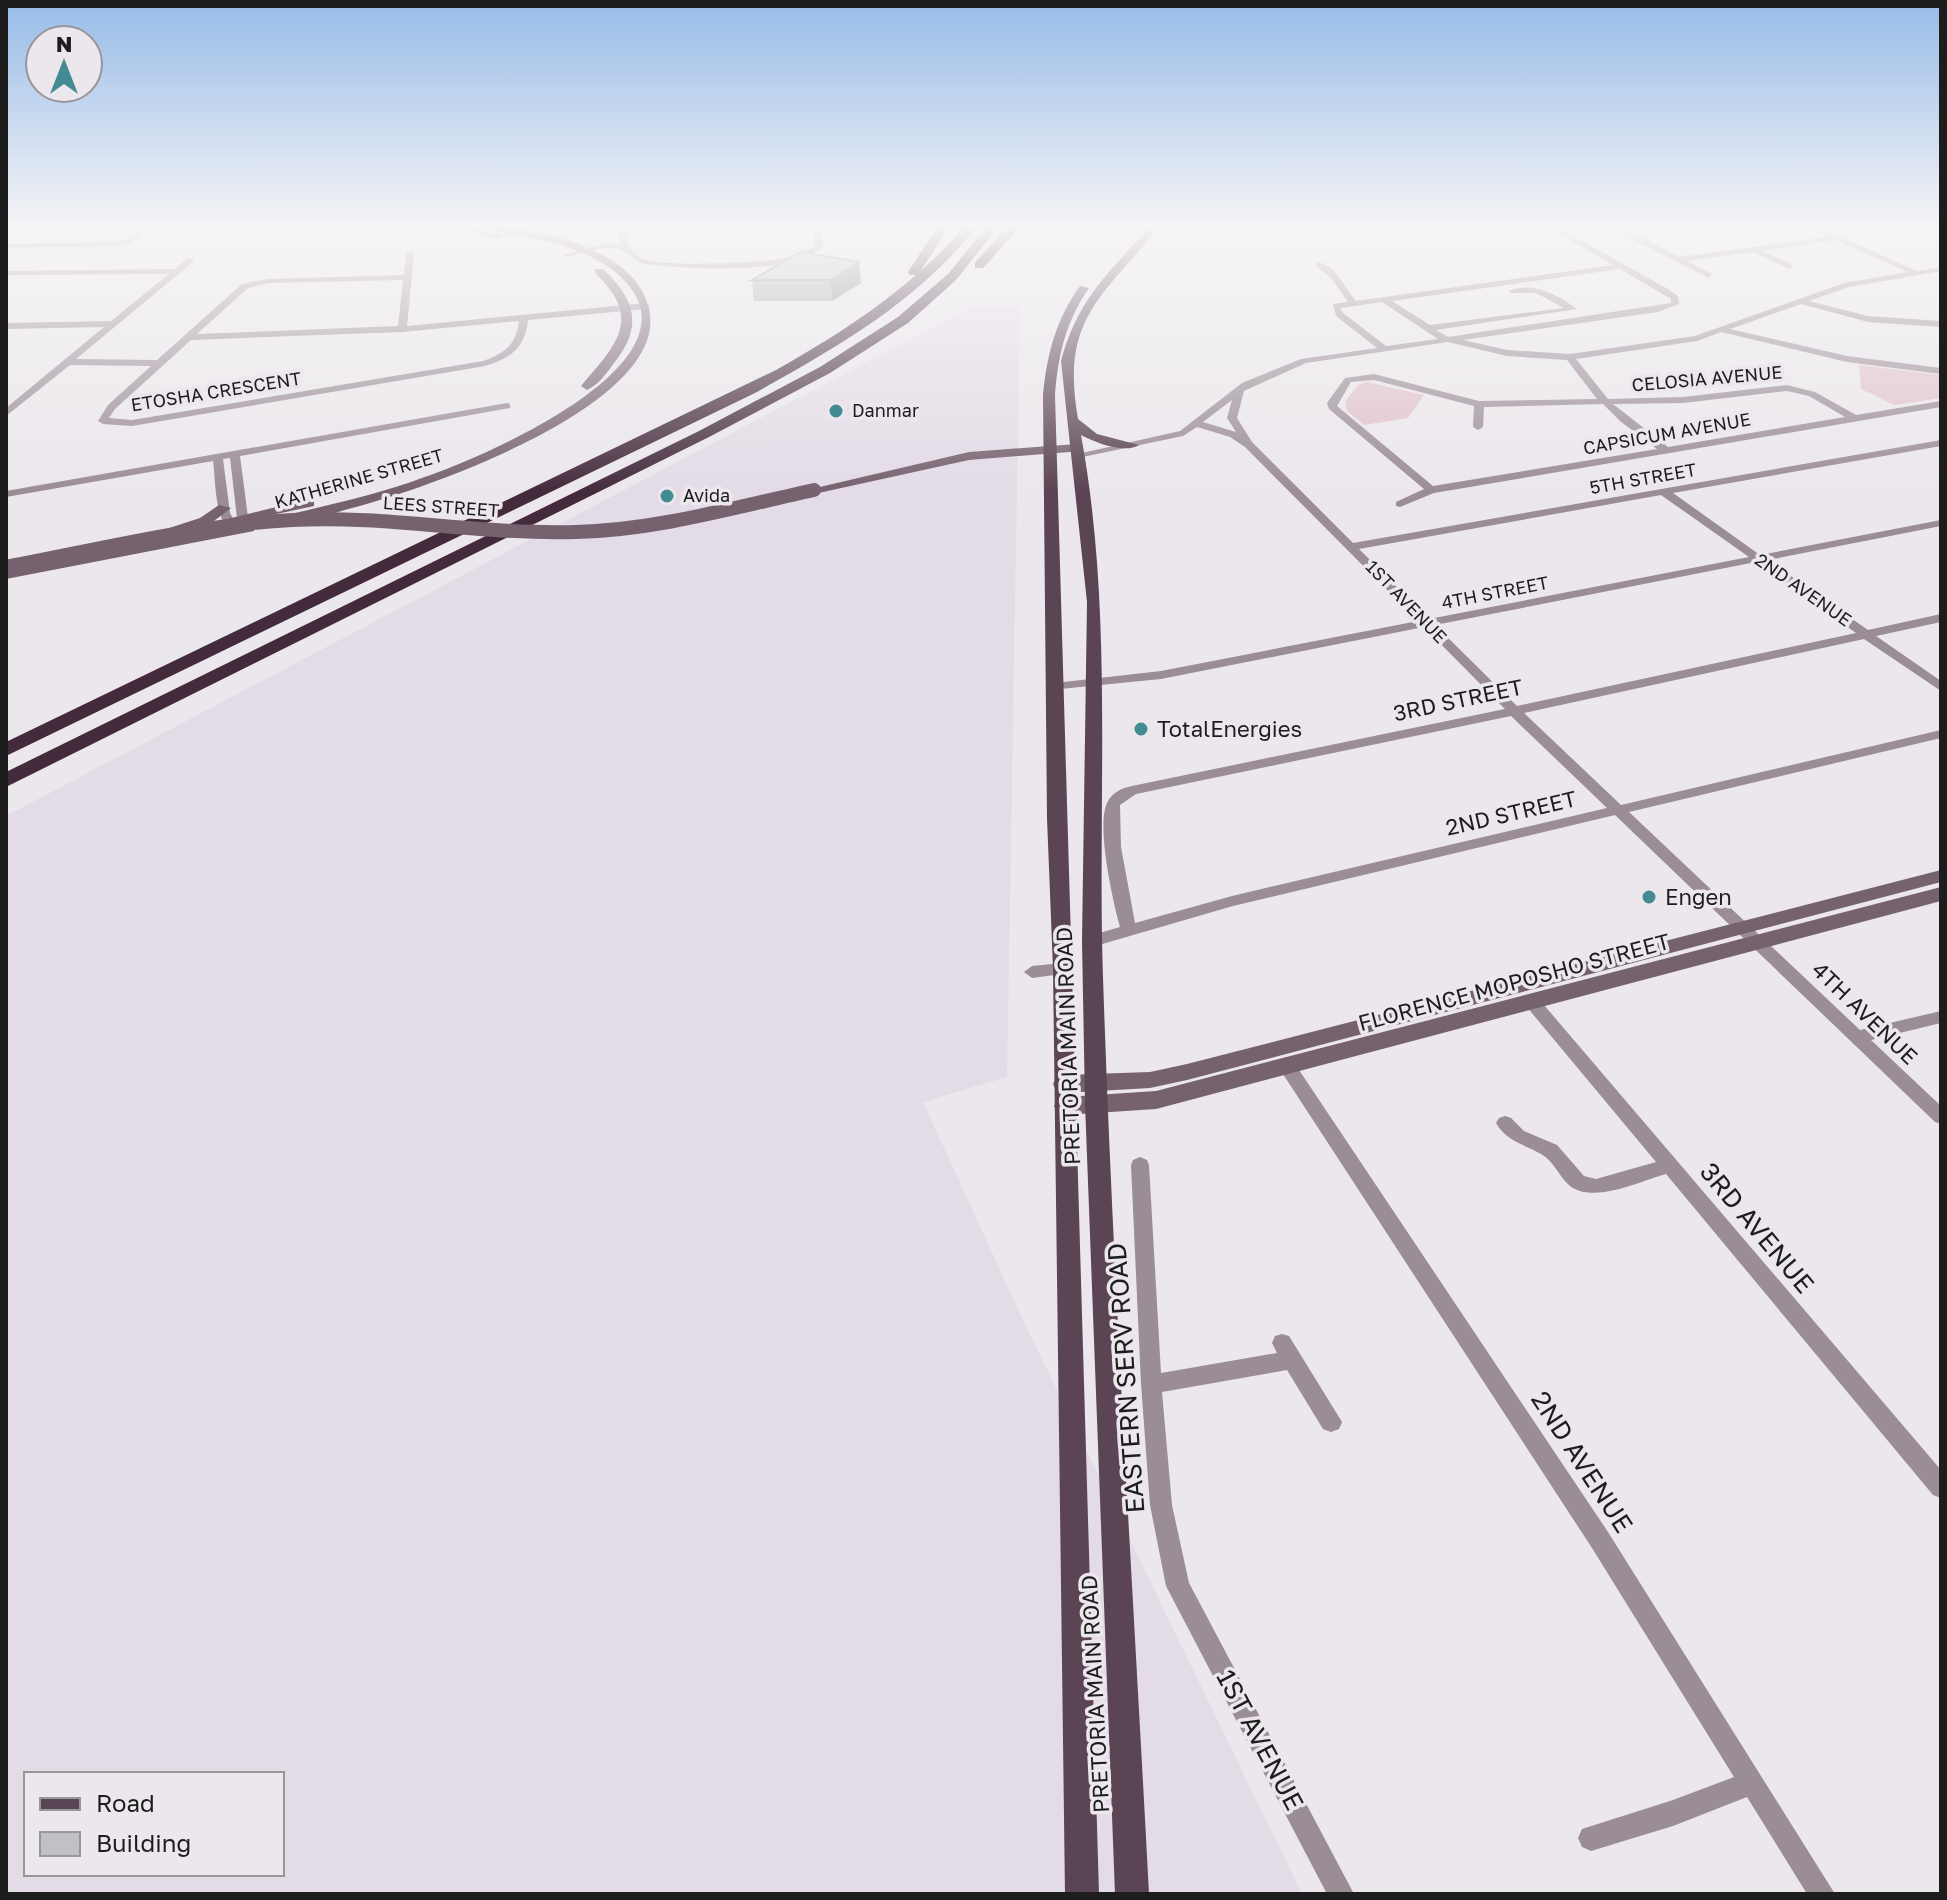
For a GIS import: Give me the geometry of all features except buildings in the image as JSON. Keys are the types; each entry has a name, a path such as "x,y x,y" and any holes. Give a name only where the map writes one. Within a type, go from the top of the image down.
{"highway":[{"path":"859,327 866,315"},
{"path":"6,750 750,390 877,315"},
{"path":"903,320 909,315"},
{"path":"6,780 763,404 912,315"}],"main road":[{"name":"KATHERINE STREET","path":"245,516 255,510 280,509 416,474 488,445 539,419 579,393 609,363 625,339 627,315"},
{"name":"KATHERINE STREET","path":"6,575 245,516 347,505 441,475 538,431 594,393 628,365 645,339 646,315"},
{"name":"PRETORIA MAIN ROAD","path":"1067,315 1055,341 1049,395 1082,1894"},
{"name":"PRETORIA MAIN ROAD","path":"1083,315 1076,327 1067,361 1094,602 1091,685 1092,941 1132,1894"},
{"path":"1073,420 1084,433 1097,440 1133,445"},
{"name":"LEES STREET","path":"6,567 228,527 293,520 349,519 549,532 609,530 873,479 896,478 982,461 1078,451"},
{"name":"KATHERINE STREET","path":"6,560 228,520"},
{"name":"FLORENCE MOPOSHO STREET","path":"1097,1093 1156,1100 1532,1002 1941,876"},
{"name":"FLORENCE MOPOSHO STREET","path":"1097,1093 1752,934 1941,894"},
{"path":"1065,1095 1097,1093"}],"street":[{"path":"6,413 125,315"},
{"name":"ETOSHA CRESCENT","path":"211,315 106,411 103,421 132,423 485,363 504,356 517,346 522,337 524,319"},
{"path":"402,329 404,315"},
{"path":"187,337 402,329 573,315"},
{"path":"1341,315 1383,348"},
{"path":"1409,315 1445,339 1507,353 1570,357 1682,341 1725,331 1768,315"},
{"path":"1487,315 1493,318"},
{"path":"1428,328 1519,315"},
{"path":"1078,451 1133,445 1175,436 1198,424 1239,389 1270,372 1304,361 1617,315"},
{"path":"1851,315 1868,319 1941,324"},
{"path":"1446,317 1456,324"},
{"path":"6,326 114,324"},
{"path":"1725,331 1847,359 1941,371"},
{"path":"1570,357 1603,403 1628,425 1666,450"},
{"path":"67,362 158,363"},
{"name":"CELOSIA AVENUE","path":"1431,490 1335,410 1332,403 1348,380 1364,377 1479,404 1683,400 1787,388 1812,394 1854,418"},
{"path":"1239,389 1232,418 1249,445"},
{"path":"1478,427 1479,404"},
{"name":"CAPSICUM AVENUE","path":"1400,504 1431,490 1941,404"},
{"path":"6,494 507,406"},
{"name":"1ST AVENUE","path":"1198,424 1234,435 1249,445 1514,711 1752,934"},
{"name":"5TH STREET","path":"1351,547 1941,443"},
{"path":"235,454 245,516"},
{"path":"218,457 228,520"},
{"name":"2ND AVENUE","path":"1665,493 1941,687"},
{"name":"4TH STREET","path":"1055,687 1161,675 1941,523"},
{"name":"3RD STREET","path":"1129,931 1119,892 1112,810 1121,795 1144,786 1514,711 1941,618"},
{"name":"2ND STREET","path":"1092,941 1232,901 1941,734"},
{"name":"4TH AVENUE","path":"1752,934 1941,1117"},
{"path":"1032,972 1063,969"},
{"name":"3RD AVENUE","path":"1532,1002 1941,1487"},
{"path":"1858,1037 1941,1017"},
{"name":"2ND AVENUE","path":"1287,1066 1600,1540 1822,1894"},
{"path":"1505,1123 1518,1136 1551,1150 1578,1182 1588,1187 1670,1165"},
{"name":"EASTERN SERV ROAD","path":"1140,1165 1151,1384 1161,1505 1178,1586"},
{"path":"1151,1384 1287,1351 1331,1422"},
{"name":"1ST AVENUE","path":"1178,1586 1341,1894"},
{"path":"1591,1838 1673,1813 1750,1783"}],"shaded area":[{"path":"957,315 1020,315 1007,1077 923,1102 1022,1318 1302,1894 6,1894 6,816"},
{"path":"1859,365 1941,375 1941,398 1894,405 1861,389"},
{"path":"1366,382 1424,395 1408,418 1364,425 1347,411 1345,402 1358,385"}],"place":[{"name":"Danmar","path":"836,411"},
{"name":"Avida","path":"667,496"},
{"name":"TotalEnergies","path":"1141,729"},
{"name":"Engen","path":"1649,897"}]}
